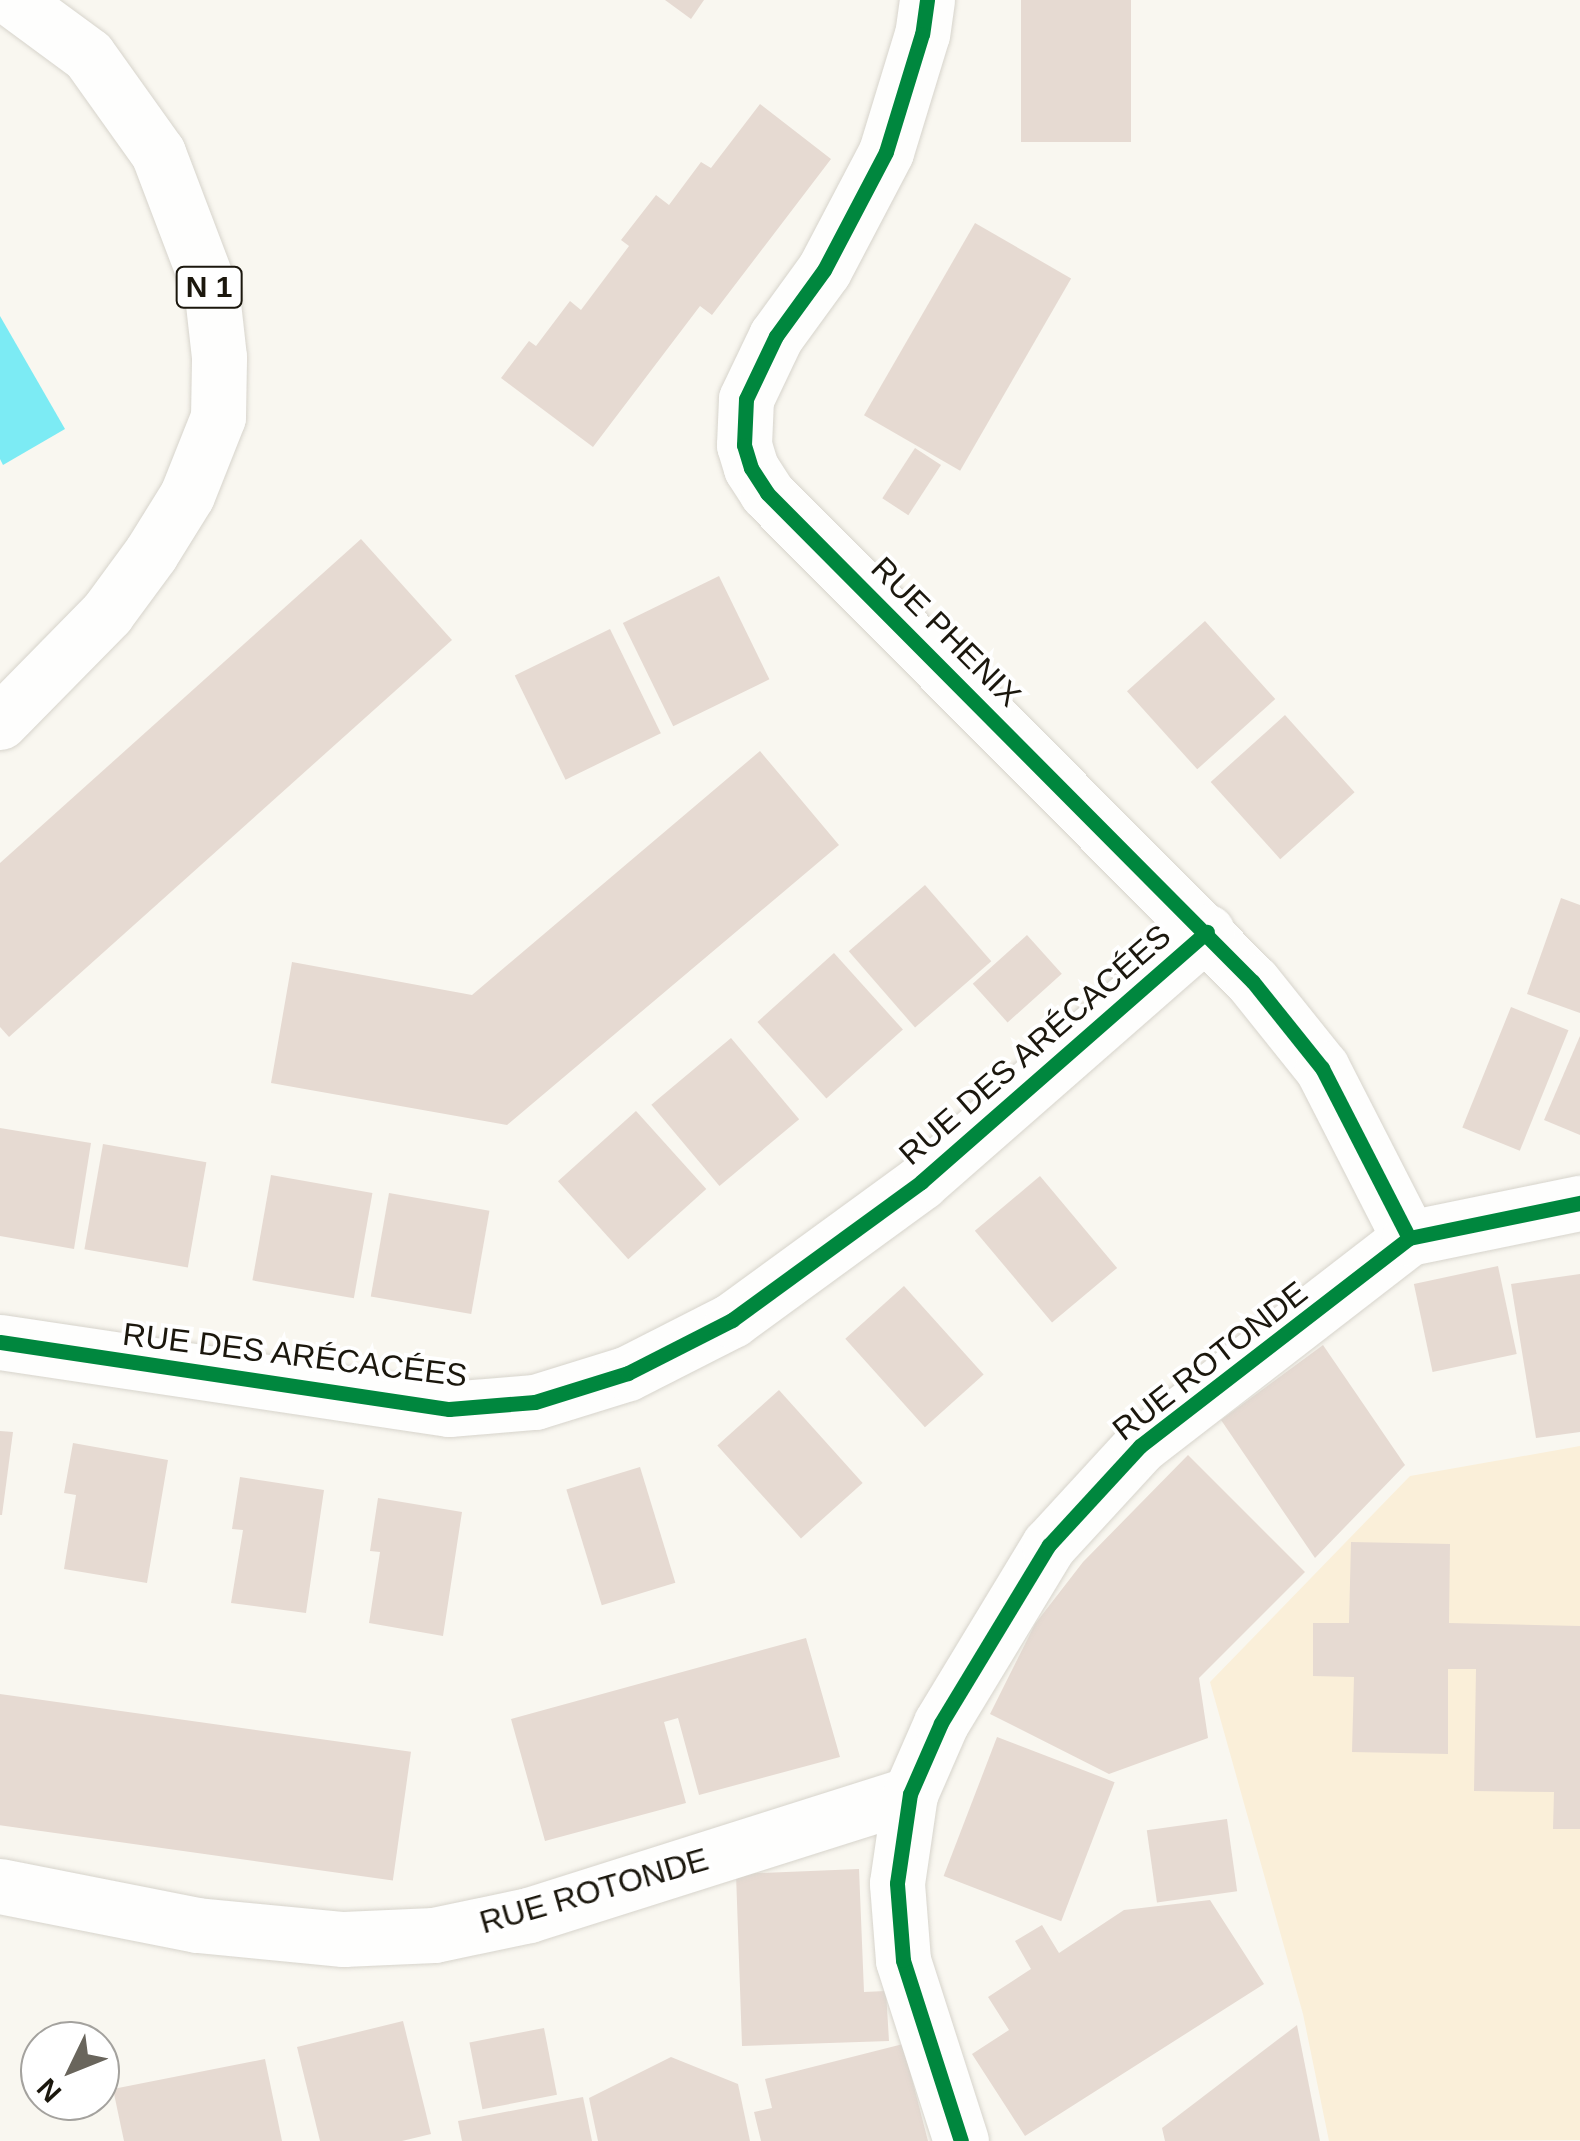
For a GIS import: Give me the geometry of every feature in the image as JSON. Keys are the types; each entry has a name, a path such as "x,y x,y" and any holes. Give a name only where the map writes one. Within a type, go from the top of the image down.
{"street":[{"name":"N 1","path":"0,722 106,613 187,495 218,417 219,357 212,295 158,153 88,55 12,0"},
{"name":"RUE PHENIX","path":"927,0 922,34 886,152 824,270 776,336 746,399 744,445 751,468 767,493 1207,932 1322,1068 1409,1238"},
{"name":"N 1","path":"0,685 106,613"},
{"name":"RUE DES ARÉCACÉES","path":"0,1342 449,1409 535,1402 628,1373 732,1320 921,1182 1207,932"},
{"name":"RUE ROTONDE","path":"0,1886 197,1925 344,1939 434,1934 529,1915 910,1794 940,1723 1048,1546 1140,1446 1409,1238 1580,1203"},
{"path":"910,1794 897,1883 903,1960 961,2141"}],"shaded area":[{"path":"1580,1446 1580,2140 1329,2141 1303,2014 1210,1682 1410,1476"}],"water":[{"path":"0,316 65,429 3,465 0,459"}],"building":[{"path":"665,0 704,0 691,19"},
{"path":"1021,0 1131,0 1131,142 1021,142"},
{"path":"760,104 831,159 712,315 700,306 593,447 501,378 529,341 536,346 570,301 581,310 629,246 621,240 656,195 669,205 701,162 711,168"},
{"path":"975,223 1071,278 960,471 864,415"},
{"path":"915,448 941,465 908,515 882,498"},
{"path":"361,539 452,640 9,1037 0,1027 0,863"},
{"path":"719,576 769,679 673,726 623,623"},
{"path":"1205,621 1275,699 1197,769 1127,691"},
{"path":"610,629 661,733 566,780 515,675"},
{"path":"1285,715 1355,792 1280,859 1211,782"},
{"path":"760,751 839,845 507,1125 271,1083 292,962 472,995"},
{"path":"925,885 991,961 915,1027 849,951"},
{"path":"1561,898 1580,905 1580,1013 1527,994"},
{"path":"1027,935 1062,974 1008,1022 973,984"},
{"path":"834,953 903,1030 826,1098 757,1022"},
{"path":"1511,1007 1568,1030 1520,1151 1462,1128"},
{"path":"1580,1036 1580,1135 1544,1120"},
{"path":"731,1038 799,1119 719,1186 651,1105"},
{"path":"636,1111 706,1189 628,1259 558,1181"},
{"path":"0,1128 91,1143 74,1249 0,1236"},
{"path":"103,1144 206,1162 188,1268 84,1249"},
{"path":"271,1175 372,1193 354,1298 252,1280"},
{"path":"1040,1176 1117,1268 1052,1323 975,1231"},
{"path":"389,1193 489,1211 471,1314 371,1296"},
{"path":"1498,1266 1517,1354 1433,1372 1414,1284"},
{"path":"1580,1274 1580,1432 1536,1438 1511,1284"},
{"path":"904,1286 984,1374 925,1427 845,1339"},
{"path":"1323,1345 1405,1465 1315,1558 1221,1420"},
{"path":"779,1390 863,1483 801,1538 717,1446"},
{"path":"0,1431 13,1432 2,1515 0,1515"},
{"path":"73,1443 168,1460 147,1583 64,1569 76,1495 64,1493"},
{"path":"1188,1455 1305,1572 1199,1678 1208,1738 1109,1774 990,1714 1035,1624 1083,1562"},
{"path":"640,1467 675,1583 602,1605 566,1490"},
{"path":"240,1477 324,1490 306,1613 231,1603 243,1530 232,1529"},
{"path":"378,1498 462,1512 443,1636 369,1623 380,1552 370,1551"},
{"path":"1351,1542 1450,1544 1449,1623 1580,1626 1580,1829 1553,1829 1554,1792 1474,1791 1476,1669 1448,1669 1448,1754 1352,1752 1354,1677 1313,1676 1313,1623 1349,1623"},
{"path":"806,1638 840,1757 699,1795 678,1718 664,1722 686,1803 545,1841 511,1719"},
{"path":"0,1694 411,1752 393,1880 0,1825"},
{"path":"997,1737 1115,1782 1061,1921 944,1876"},
{"path":"1227,1819 1237,1891 1157,1903 1147,1830"},
{"path":"859,1869 864,1992 886,1991 889,2041 742,2046 736,1874"},
{"path":"1210,1900 1264,1984 1025,2136 972,2054 1009,2030 988,1997 1031,1969 1015,1941 1042,1925 1059,1953 1124,1910"},
{"path":"403,2021 431,2134 402,2141 320,2141 297,2047"},
{"path":"1297,2025 1320,2141 1165,2141 1162,2128"},
{"path":"544,2028 557,2095 482,2109 469,2043"},
{"path":"903,2044 928,2141 761,2141 754,2112 772,2108 765,2079"},
{"path":"671,2057 738,2084 750,2141 598,2141 589,2098"},
{"path":"265,2059 282,2141 124,2141 120,2088"},
{"path":"583,2097 592,2141 462,2141 458,2121"}],"cycle path":[{"path":"927,0 922,34 886,152 824,270 776,336 746,399 744,445 751,468 767,493 1253,982 1322,1068 1409,1238"},
{"path":"0,1342 449,1409 535,1402 628,1373 732,1320 921,1182 1207,932"},
{"path":"961,2141 903,1960 897,1883 910,1794 941,1723 1049,1545 1140,1446 1409,1238 1580,1203"}]}
